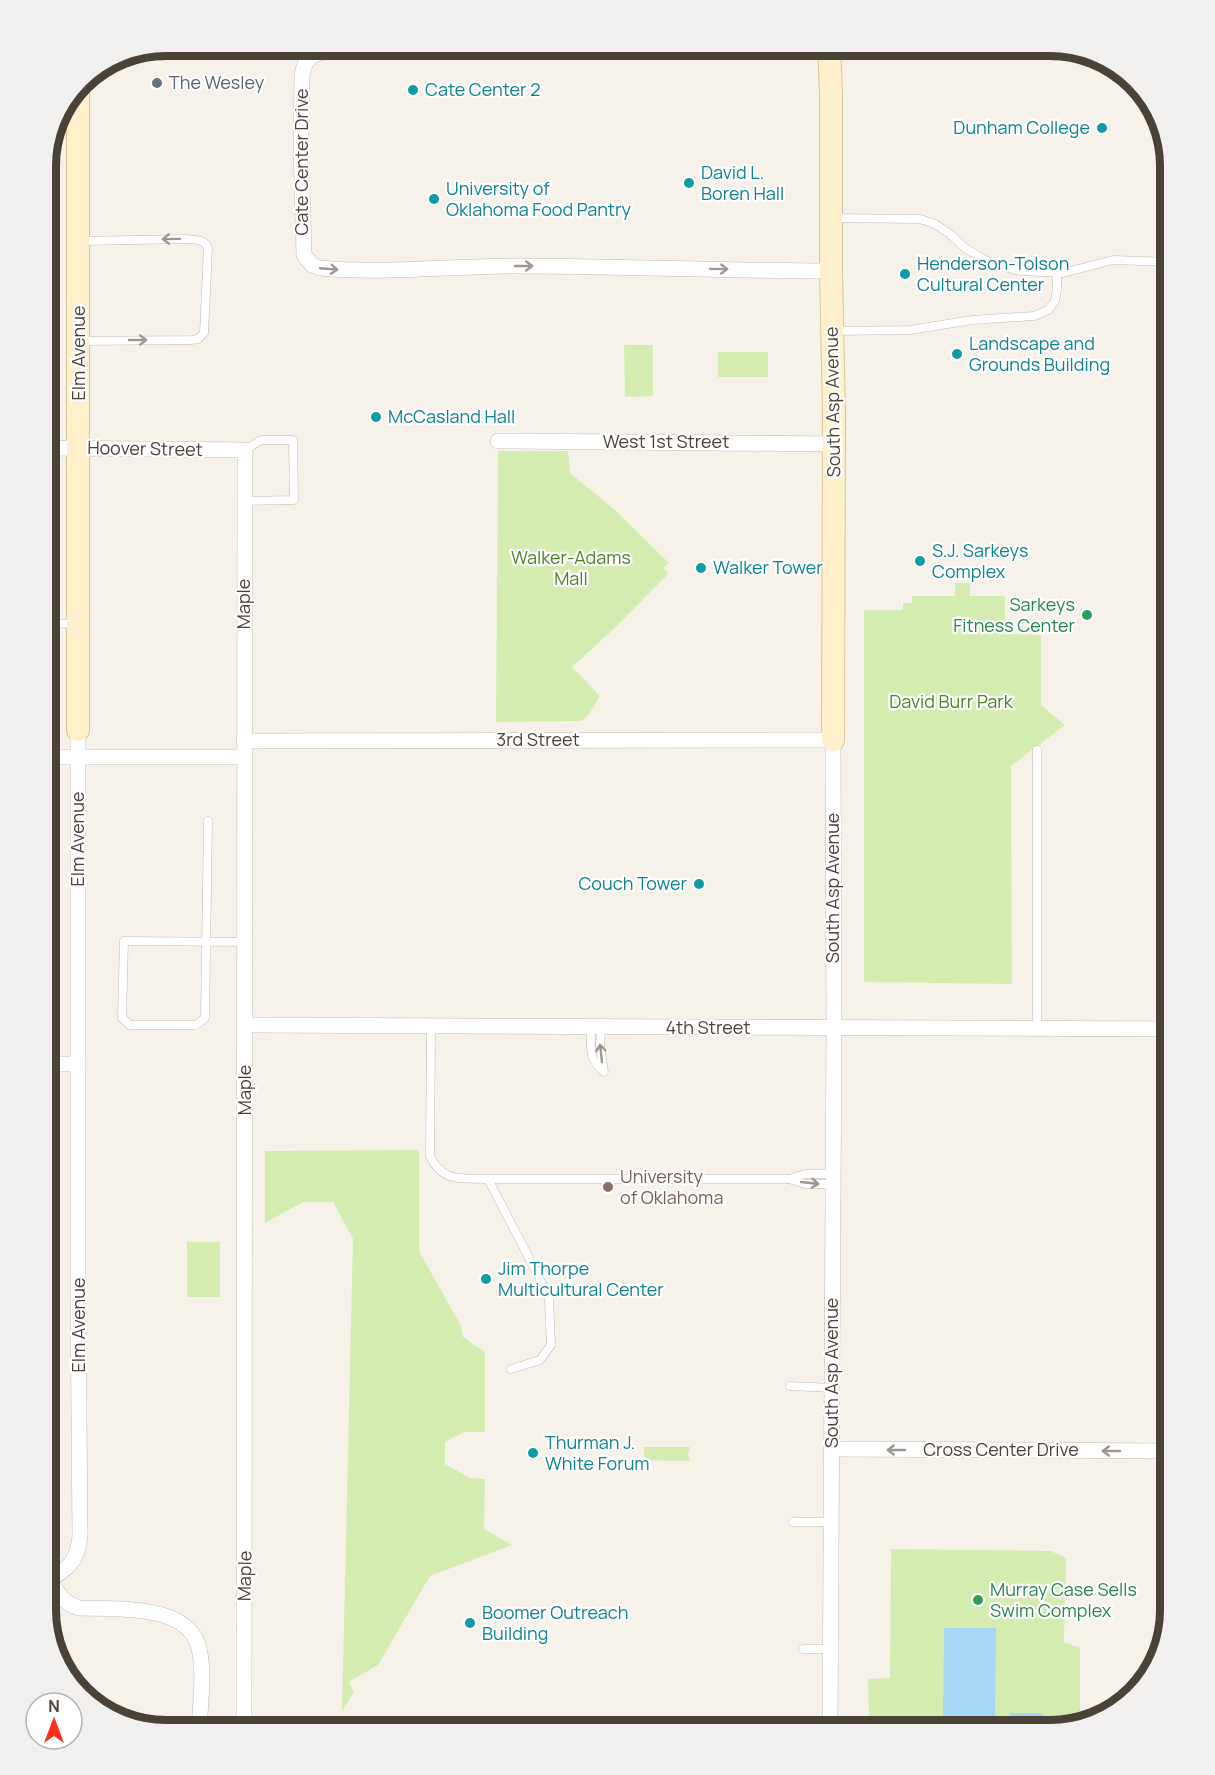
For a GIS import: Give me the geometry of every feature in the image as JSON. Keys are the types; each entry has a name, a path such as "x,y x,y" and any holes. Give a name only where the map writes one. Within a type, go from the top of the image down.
{"street":[{"name":"Cate Center Drive","path":"312,56 306,61 302,75 301,166 304,255 312,265 320,268 409,270 566,266 831,271"},
{"name":"South Asp Avenue","path":"829,56 834,444 831,1720"},
{"name":"Elm Avenue","path":"56,1576 75,1558 79,1551 80,1536 78,100"},
{"name":"West 1st Street","path":"498,441 834,444"},
{"name":"Hoover Street","path":"56,448 245,450"},
{"name":"Maple","path":"244,1719 245,450"},
{"name":"3rd Street","path":"244,741 833,740"},
{"path":"56,757 244,757"},
{"name":"4th Street","path":"245,1025 1160,1029"},
{"path":"56,1064 78,1064"},
{"name":"Cross Center Drive","path":"832,1449 1160,1451"},
{"name":"Elm Avenue","path":"56,1592 64,1602 71,1606 160,1613 181,1624 197,1642 201,1665 199,1719"}],"lane":[{"path":"831,218 920,219 935,224 965,248 992,264 1020,271 1064,273 1113,260 1160,262"},
{"path":"79,241 187,239 202,240 207,248 204,333 198,339 79,341"},
{"path":"833,331 910,330 972,320 1034,316 1048,310 1055,301 1057,272"},
{"path":"245,450 261,440 293,440 294,500 245,501"},
{"path":"56,623 78,624"},
{"path":"1037,750 1037,1029"},
{"path":"207,820 206,942 205,1018 196,1025 130,1025 122,1018 124,941 206,942 245,942"},
{"path":"430,1027 430,1156 435,1168 444,1174 458,1178 488,1179 789,1179 805,1174 833,1179"},
{"path":"488,1179 547,1293 550,1307 551,1345 547,1353 540,1360 511,1369"},
{"path":"790,1386 832,1388"},
{"path":"793,1522 831,1522"},
{"path":"803,1649 831,1649"}],"green space":[{"path":"624,345 653,345 653,396 625,397"},
{"path":"718,352 768,352 768,377 718,377"},
{"name":"Walker-Adams Mall","path":"498,451 568,451 570,473 615,510 669,563 663,568 668,574 616,627 572,667 600,696 588,716 581,721 496,722"},
{"name":"David Burr Park","path":"955,583 970,583 970,596 1005,596 1005,634 1041,635 1041,705 1065,725 1011,766 1012,984 864,982 864,610 903,610 903,603 912,603 912,596 955,596"},
{"path":"419,1150 419,1251 461,1326 463,1337 485,1352 485,1432 464,1432 445,1442 445,1464 470,1478 485,1479 484,1529 512,1545 430,1576 378,1665 349,1682 354,1692 342,1711 353,1239 333,1202 303,1202 265,1223 265,1151"},
{"path":"187,1242 220,1242 220,1297 187,1297"},
{"path":"644,1447 690,1447 688,1454 690,1461 644,1460"},
{"name":"Murray Case Sells Swim Complex","path":"891,1549 1051,1551 1066,1558 1064,1642 1080,1648 1080,1715 1049,1720 869,1720 868,1679 890,1678"}],"water":[{"path":"944,1628 996,1628 995,1720 943,1720"},
{"path":"1010,1713 1043,1713 1043,1720 1010,1720"}],"place":[{"name":"The Wesley","path":"157,83"},
{"name":"Cate Center 2","path":"413,90"},
{"name":"Dunham College","path":"1102,128"},
{"name":"David L. Boren Hall","path":"689,183"},
{"name":"University of Oklahoma Food Pantry","path":"434,199"},
{"name":"Henderson-Tolson Cultural Center","path":"905,274"},
{"name":"Landscape and Grounds Building","path":"957,354"},
{"name":"McCasland Hall","path":"376,417"},
{"name":"S.J. Sarkeys Complex","path":"920,561"},
{"name":"Walker Tower","path":"701,568"},
{"name":"Sarkeys Fitness Center","path":"1087,615"},
{"name":"Couch Tower","path":"699,884"},
{"name":"University of Oklahoma","path":"608,1187"},
{"name":"Jim Thorpe Multicultural Center","path":"486,1279"},
{"name":"Thurman J. White Forum","path":"533,1453"},
{"name":"Murray Case Sells Swim Complex","path":"978,1600"},
{"name":"Boomer Outreach Building","path":"470,1623"}]}
